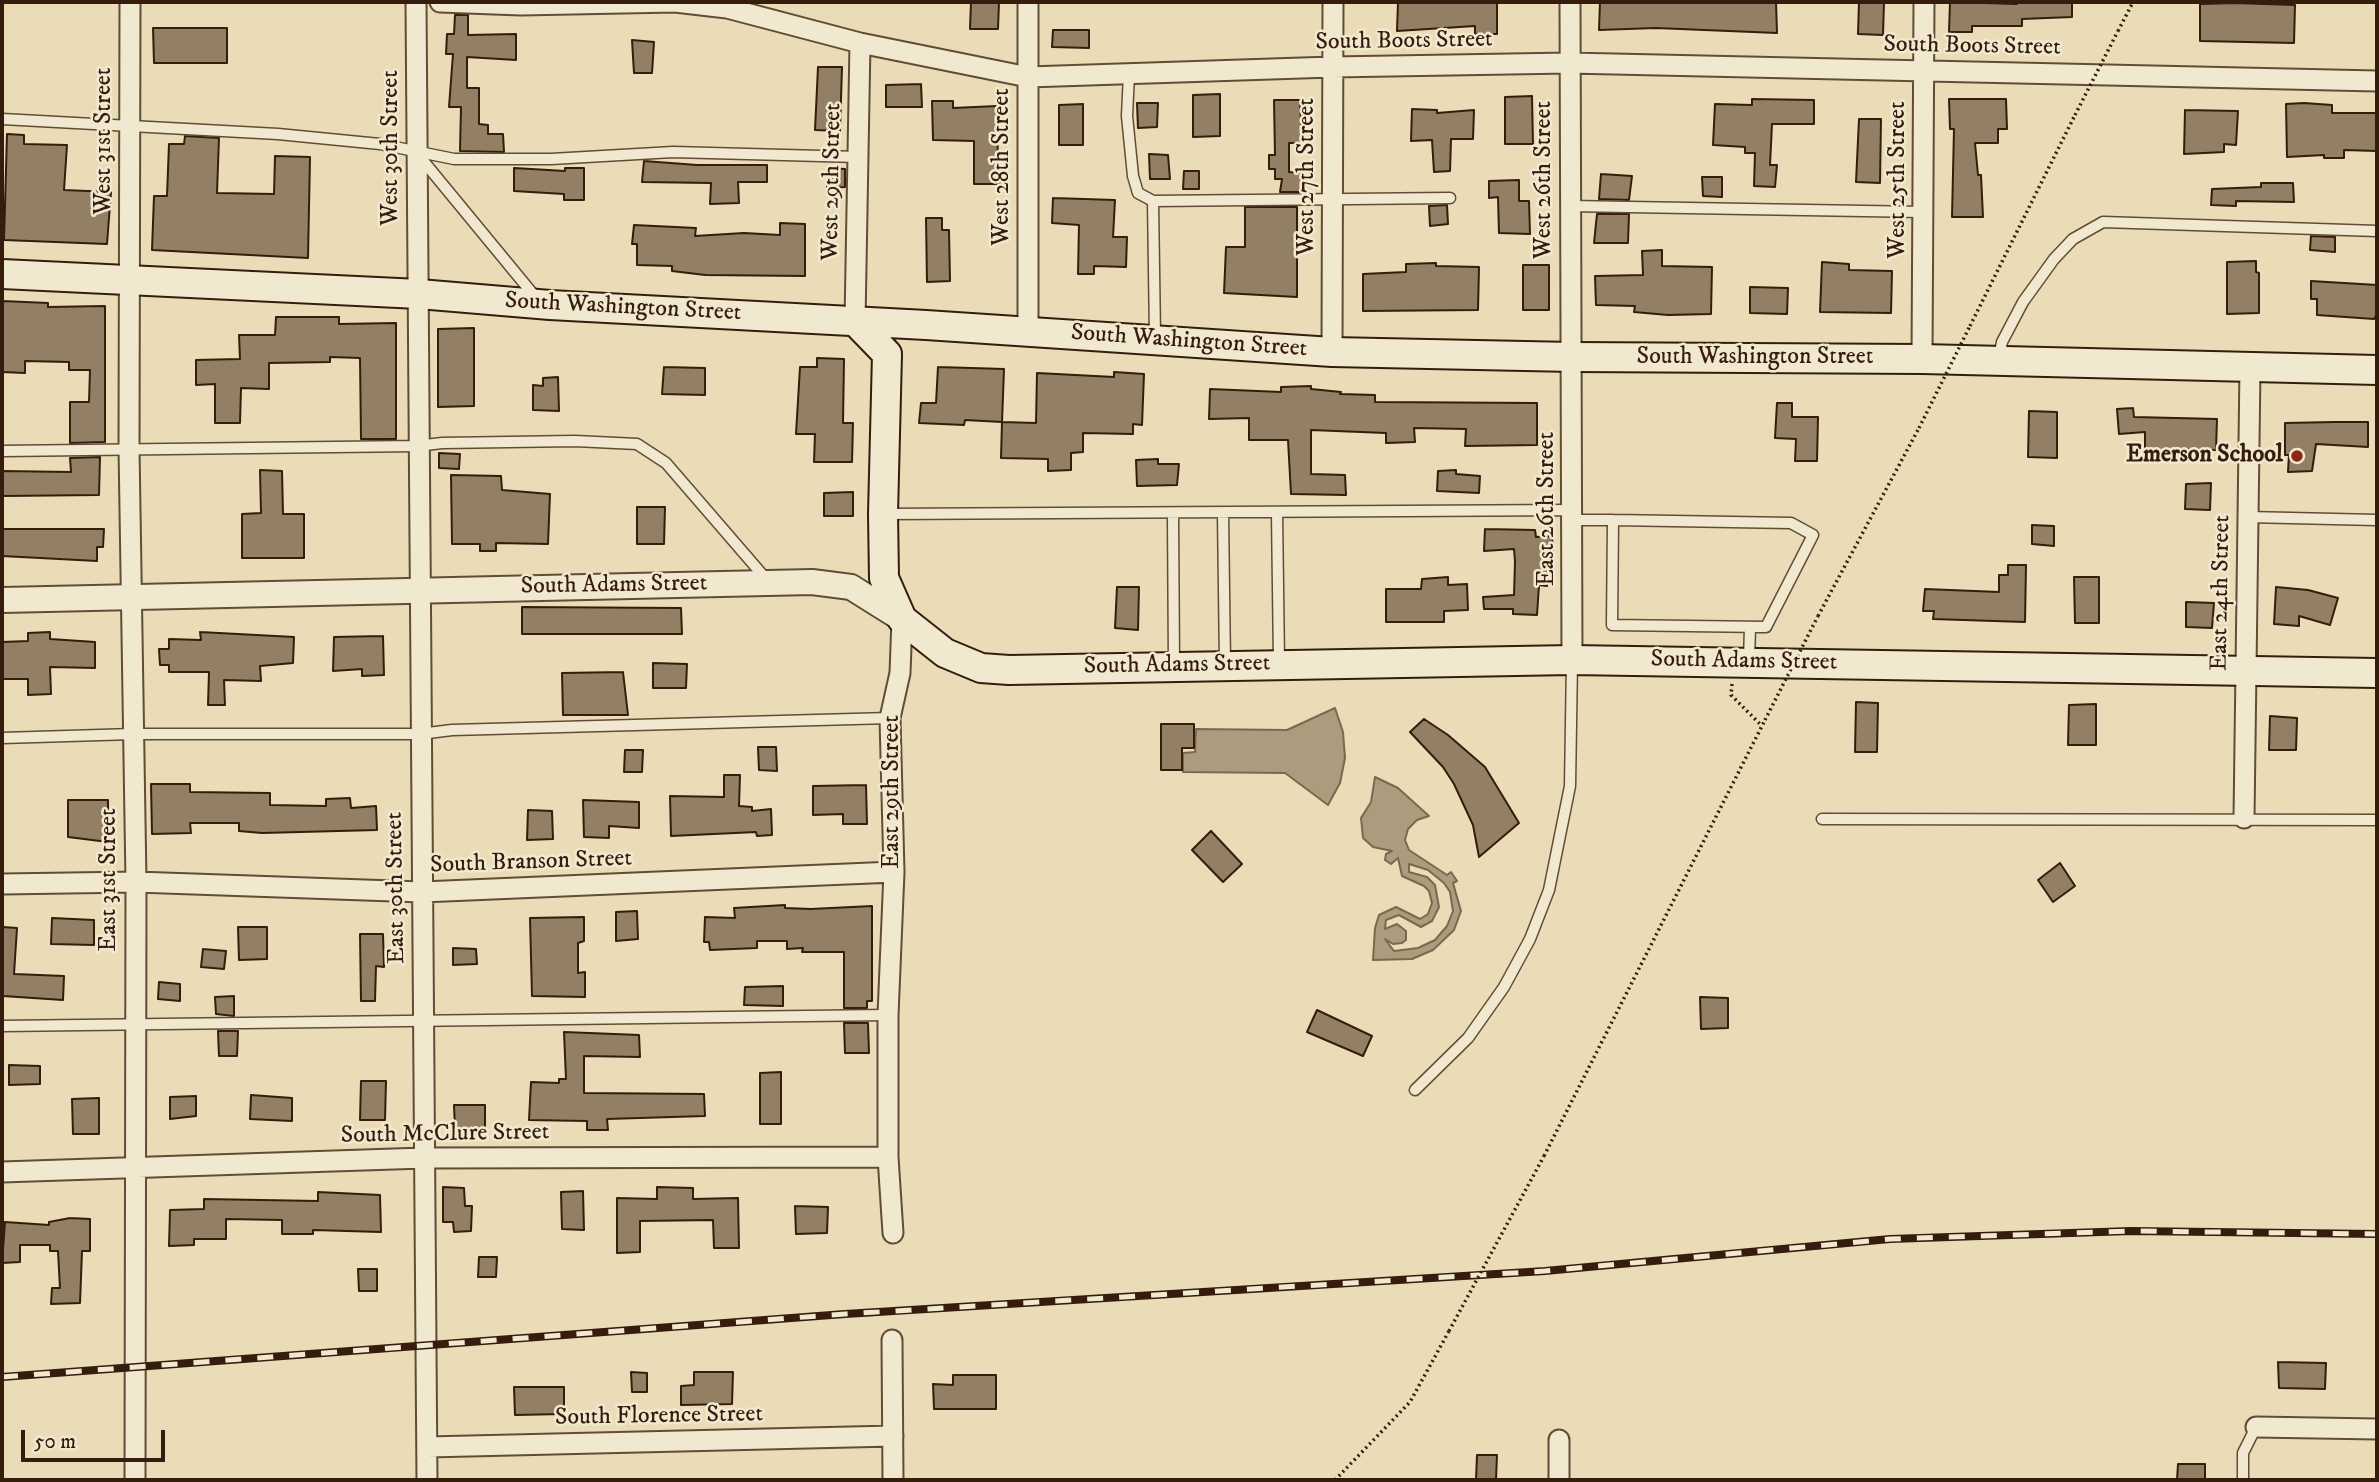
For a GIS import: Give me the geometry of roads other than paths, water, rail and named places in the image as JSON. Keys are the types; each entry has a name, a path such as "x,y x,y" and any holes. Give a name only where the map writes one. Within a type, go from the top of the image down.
{"main road":[{"name":"South Washington Street","path":"2,274 418,294 542,304 926,325 1332,352 1573,357 1922,359 2377,370"},
{"path":"855,321 887,355 926,325"},
{"name":"East 29th Street","path":"887,355 884,578 902,619"},
{"name":"South Adams Street","path":"902,619 945,653 981,668 1009,670 1573,660 2377,673"}],"street":[{"name":"West 31st Street","path":"129,280 130,2"},
{"name":"West 30th Street","path":"416,2 418,294"},
{"name":"South Boots Street","path":"440,2 675,2 727,8 860,43 1028,78 1332,67 1569,63 2377,81"},
{"name":"West 28th Street","path":"1028,2 1028,332"},
{"name":"West 27th Street","path":"1332,352 1333,2"},
{"name":"West 26th Street","path":"1570,2 1569,206 1573,357"},
{"name":"West 25th Street","path":"1922,359 1924,2"},
{"name":"West 29th Street","path":"855,321 860,43"},
{"name":"East 31st Street","path":"129,280 130,598 136,882 135,1480"},
{"name":"East 30th Street","path":"418,294 417,446 427,1480"},
{"name":"East 26th Street","path":"1573,357 1573,660"},
{"name":"East 24th Street","path":"2244,818 2250,368"},
{"name":"South Adams Street","path":"2,600 813,582 851,587 902,619"},
{"name":"East 29th Street","path":"893,1233 888,1157 888,1015 894,872 890,718 900,673 902,619"},
{"name":"South Branson Street","path":"2,884 136,882 422,892 894,872"},
{"name":"South McClure Street","path":"2,1172 135,1165 424,1158 888,1157"},
{"path":"892,1340 893,1480"},
{"path":"2256,1426 2377,1429"},
{"name":"South Florence Street","path":"427,1447 894,1436"},
{"path":"1559,1440 1559,1480"}],"lane":[{"path":"1129,74 1127,116 1133,176 1138,193 1153,201 1450,198"},
{"path":"2,118 130,124 380,144 454,159 551,159 673,152 858,157"},
{"path":"416,153 542,304"},
{"path":"1153,201 1155,340"},
{"path":"1569,206 1923,212"},
{"path":"1999,361 2002,342 2023,302 2054,259 2073,239 2103,222 2377,231"},
{"path":"2,451 417,446 442,443 575,441 637,444 667,463 769,583"},
{"path":"1223,513 1225,665"},
{"path":"1277,513 1279,664"},
{"path":"883,514 1573,515 1613,520 1791,523 1813,535 1766,627 1612,625 1613,520"},
{"path":"1172,514 1174,667"},
{"path":"2247,517 2377,520"},
{"path":"1749,662 1750,627"},
{"path":"1415,1090 1468,1038 1504,987 1530,939 1549,890 1570,786 1573,660"},
{"path":"2,738 133,734 420,734 452,730 890,718"},
{"path":"1822,819 2377,820"},
{"path":"2,1026 888,1015"},
{"path":"2243,1480 2244,1453 2256,1426"}],"railway":[{"path":"2,1377 845,1314 1545,1271 1890,1239 2131,1231 2377,1234"}],"place":[{"name":"Emerson School","path":"2297,456"}]}
